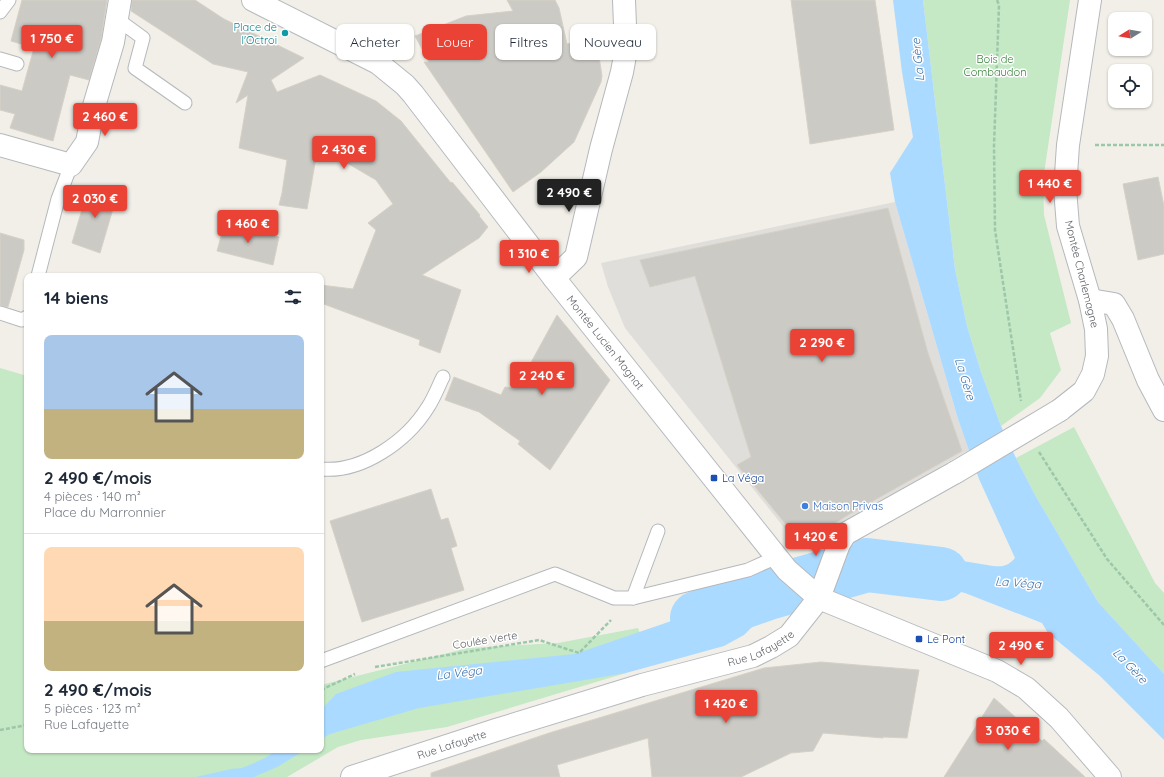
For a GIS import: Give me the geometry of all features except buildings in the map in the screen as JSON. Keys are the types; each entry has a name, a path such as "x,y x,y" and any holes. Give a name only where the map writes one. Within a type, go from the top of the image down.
{"main road":[{"name":"Montée Lucien Magnat","path":"252,0 378,63 405,85 554,278 782,564 819,598"},
{"path":"554,278 576,257 599,157 622,72 626,50 624,0"},
{"name":"Montée Charlemagne","path":"819,598 839,544 845,534 956,472 1060,410 1084,390 1094,374 1098,356 1096,329 1090,300 1068,226 1066,189 1068,145 1090,0"},
{"path":"0,145 71,165 87,142 94,106 113,42 119,10"},
{"path":"1090,300 1114,304 1123,319 1148,380 1164,410"},
{"path":"819,598 997,671 1026,688 1059,718 1110,777"},
{"name":"Rue Lafayette","path":"352,777 373,769 620,692 753,656 789,636 819,598"}],"lane":[{"path":"0,12 9,0"},
{"path":"119,10 143,38 135,68 185,103"},
{"path":"0,59 17,64"},
{"path":"39,273 58,199 71,165"},
{"path":"0,313 22,320 24,319"},
{"path":"324,469 349,466 368,460 389,448 409,432 428,407 443,377"},
{"path":"632,598 658,531"},
{"path":"324,660 555,574 614,598 632,598 748,570 782,564"}],"path":[{"path":"997,0 999,5 994,146 995,230 1026,431 1107,559 1164,625"},
{"path":"1068,145 1164,145"},
{"name":"Coulée Verte","path":"370,667 539,640 579,653 632,598"},
{"path":"324,689 356,674"},
{"path":"0,730 24,726"}],"shaded area":[{"path":"895,202 958,419 969,450 814,540 790,535 625,328 608,287 601,263"}],"green space":[{"name":"Bois de Combaudon","path":"923,0 1070,0 1043,180 1044,215 1071,323 1050,333 1061,370 1040,398 1001,426 981,372 967,326 955,269"},
{"path":"0,368 24,375 24,753 324,753 324,684 468,648 558,643 638,628 643,643 626,673 447,727 361,740 338,747 287,777 0,777"},
{"path":"1074,427 1155,583 1164,593 1164,674 1098,602 1035,495 1016,458"}],"water":[{"name":"La Gère","path":"893,0 923,0 955,269 967,326 981,372 1001,426 1016,458 1035,495 1098,602 1164,674 1164,740 1100,676 1048,633 1042,623 965,593 868,569 867,563 896,550 997,566 1008,564 1015,558 979,479 958,419 895,202 890,173 913,137 902,72"},
{"path":"759,591 768,593 761,618 744,635 724,646 626,673 419,708 330,734 324,737 324,707 336,694 396,672 575,654"},
{"path":"272,753 300,753 277,767 254,777 196,777 242,768"}],"waterway":[{"name":"La Véga","path":"697,618 768,593 867,565 941,574"}],"place":[{"name":"Place de l'Octroi","path":"285,33"},
{"name":"La Véga","path":"714,478"},
{"name":"Maison Privas","path":"805,506"},
{"name":"Le Pont","path":"919,639"}]}
